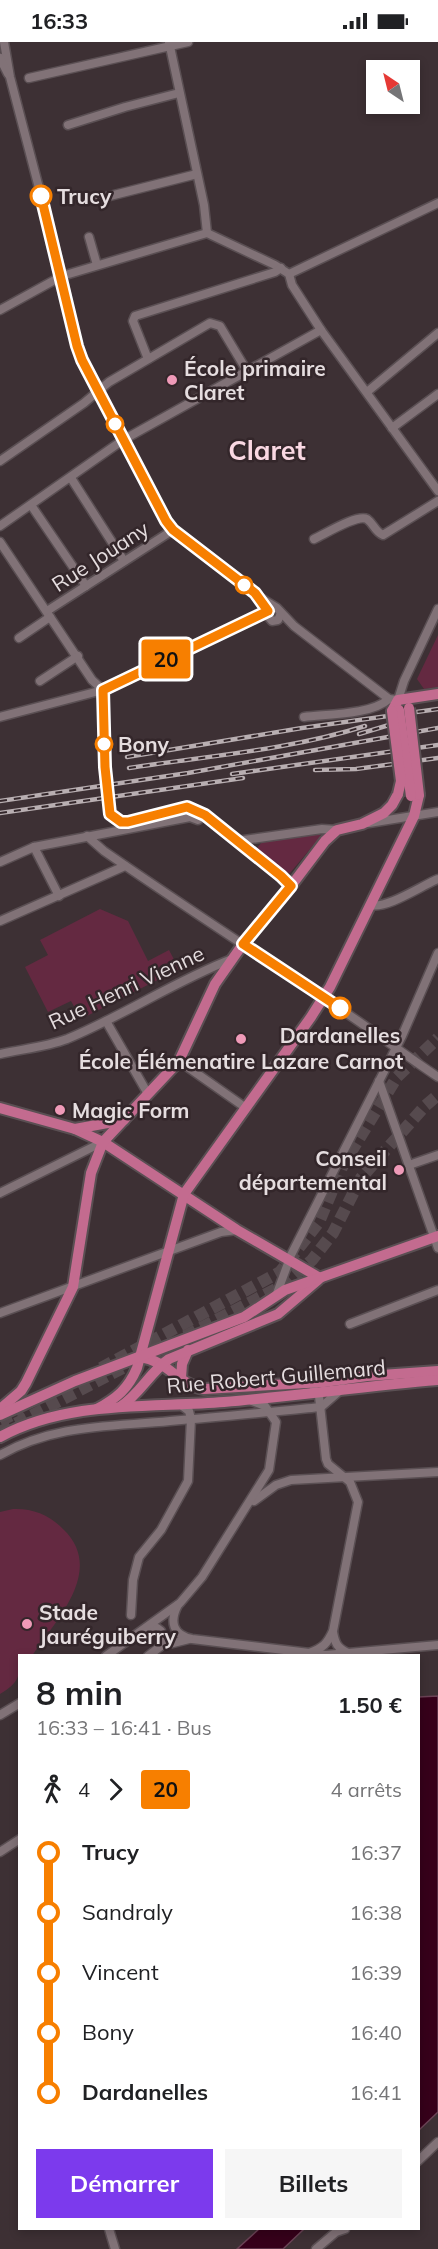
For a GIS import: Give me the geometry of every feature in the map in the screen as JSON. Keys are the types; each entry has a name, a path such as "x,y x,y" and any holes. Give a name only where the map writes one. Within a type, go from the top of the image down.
{"main road":[{"path":"397,706 410,705 422,696 438,694"},
{"path":"3,1406 21,1391 26,1383 73,1287 92,1173 103,1142 179,1061 215,984 243,944 325,841 337,830 362,824 384,813 392,806 401,781 397,706"},
{"path":"97,1409 112,1401 127,1388 135,1374 184,1194 324,998 371,905 415,803 397,706"},
{"path":"0,1108 75,1129 103,1142 237,1230 320,1278"},
{"path":"75,1129 124,1120"},
{"path":"0,1415 75,1381 244,1317 285,1290 437,1240"},
{"path":"117,1408 133,1397 162,1364 188,1350 278,1314 320,1278"},
{"name":"Rue Robert Guillemard","path":"181,1378 182,1364 188,1350"},
{"name":"Rue Robert Guillemard","path":"140,1357 154,1359 197,1388 204,1389 307,1383 438,1371"},
{"name":"Rue Robert Guillemard","path":"0,1437 37,1420 63,1413 246,1400 343,1388 438,1380"},
{"path":"3,1406 55,1384 75,1381"}],"street":[{"path":"4,42 10,77 62,276 77,346 123,440 173,530 259,597 273,614 294,626 397,706"},
{"path":"29,78 170,44 188,42"},
{"path":"170,44 207,233"},
{"path":"0,57 10,77"},
{"path":"68,125 178,93"},
{"path":"94,200 197,174"},
{"path":"148,358 132,321 135,316 275,272 285,271 438,203"},
{"path":"0,310 62,276 207,233 285,271 321,330 438,491"},
{"path":"89,237 97,265"},
{"path":"0,461 148,358 210,323 220,326 247,371"},
{"path":"0,526 123,440 321,330"},
{"path":"367,392 438,333"},
{"path":"392,428 438,394"},
{"path":"71,478 124,561"},
{"path":"314,539 358,517 367,520 383,536 438,501"},
{"path":"32,505 86,586"},
{"name":"Rue Jouany","path":"19,638 86,586 173,530"},
{"path":"1,545 78,656 92,680 103,690 105,767 109,810 112,817 121,822 187,807 205,815 291,886"},
{"path":"397,706 400,691 438,609"},
{"path":"0,717 103,690 238,626 273,614"},
{"path":"40,681 78,656"},
{"path":"304,717 370,709 384,704 397,706"},
{"path":"362,824 415,803 438,812"},
{"path":"0,862 34,847 190,817 198,820 205,815"},
{"path":"237,841 337,830"},
{"path":"87,836 125,866 438,1077"},
{"path":"34,847 59,896"},
{"path":"0,921 125,866"},
{"path":"371,905 387,903 438,879"},
{"path":"276,1296 289,1261 396,1048 438,954"},
{"name":"Rue Henri Vienne","path":"0,1054 64,1040 232,959"},
{"path":"106,1021 148,1094"},
{"path":"179,1061 246,1108"},
{"path":"379,1081 437,1240"},
{"path":"0,1193 75,1158 103,1142"},
{"path":"409,1165 438,1155"},
{"path":"0,1313 221,1232 237,1230"},
{"path":"350,1324 438,1290"},
{"path":"307,1383 318,1392 328,1464 350,1482 358,1502 328,1654"},
{"path":"0,1455 20,1443 50,1433 111,1425 321,1407 343,1388"},
{"path":"246,1400 265,1406 276,1422 269,1470 202,1578 175,1611 174,1626 179,1635 192,1639 318,1654"},
{"path":"132,1615 133,1580 139,1557 161,1530 188,1481 191,1419 189,1411 181,1405"},
{"path":"245,1510 261,1494 276,1485 291,1480 438,1472"},
{"path":"109,1654 180,1603"},
{"path":"148,1628 157,1628 161,1631 163,1640 161,1646"},
{"path":"309,1653 321,1649 328,1643 333,1631"},
{"path":"333,1631 335,1643 344,1654 438,1645"},
{"path":"151,1654 161,1646 192,1639"},
{"path":"122,1654 126,1642"},
{"path":"0,1715 18,1704"},
{"path":"0,1852 18,1840"},
{"path":"420,2159 438,2142"},
{"path":"109,2230 115,2249"},
{"path":"316,2249 336,2232 342,2230"}],"shaded area":[{"path":"438,635 438,687 424,689 417,679"},
{"path":"318,833 321,836 290,873 276,867 257,848 262,842"},
{"path":"100,909 128,921 148,961 169,950 179,969 81,1019 71,1001 48,1012 25,967 48,955 40,940"},
{"name":"Stade Jauréguiberry","path":"13,1509 27,1510 40,1513 52,1520 63,1529 75,1545 80,1561 73,1594 64,1611 33,1654 18,1654 17,1678 0,1694 0,1512"},
{"path":"438,1696 438,2112 420,2129 420,1697"},
{"path":"258,2230 303,2230 283,2249 237,2249"}],"tunnel":[{"path":"101,1368 280,1272 319,1222 343,1165 397,1077 438,1038"},
{"path":"185,1336 276,1289 312,1260 333,1233 361,1178 425,1106 438,1095"},
{"path":"0,1432 132,1363"},
{"path":"0,1421 22,1410"}],"railway":[{"path":"127,757 302,728 438,709"},
{"path":"359,734 399,722"},
{"path":"129,768 278,747 365,726"},
{"path":"0,801 188,773 438,728"},
{"path":"232,774 438,745"},
{"path":"315,770 356,769 438,758"},
{"path":"0,813 243,778"}],"bus line":[{"name":"20","path":"41,196 82,360 166,521 173,530 255,593 268,611 107,686 103,690 105,767 110,814 121,822 128,822 187,807 196,809 281,876 291,886 243,944 340,1008"}],"place":[{"name":"Trucy","path":"41,196"},
{"name":"École primaire Claret","path":"172,380"},
{"name":"Bony","path":"104,744"},
{"name":"Dardanelles","path":"340,1008"},
{"name":"École Élémenatire Lazare Carnot","path":"241,1039"},
{"name":"Magic Form","path":"60,1110"},
{"name":"Conseil départemental","path":"399,1170"},
{"name":"Stade Jauréguiberry","path":"27,1624"}],"district":[{"name":"Claret","path":"267,450"}]}
